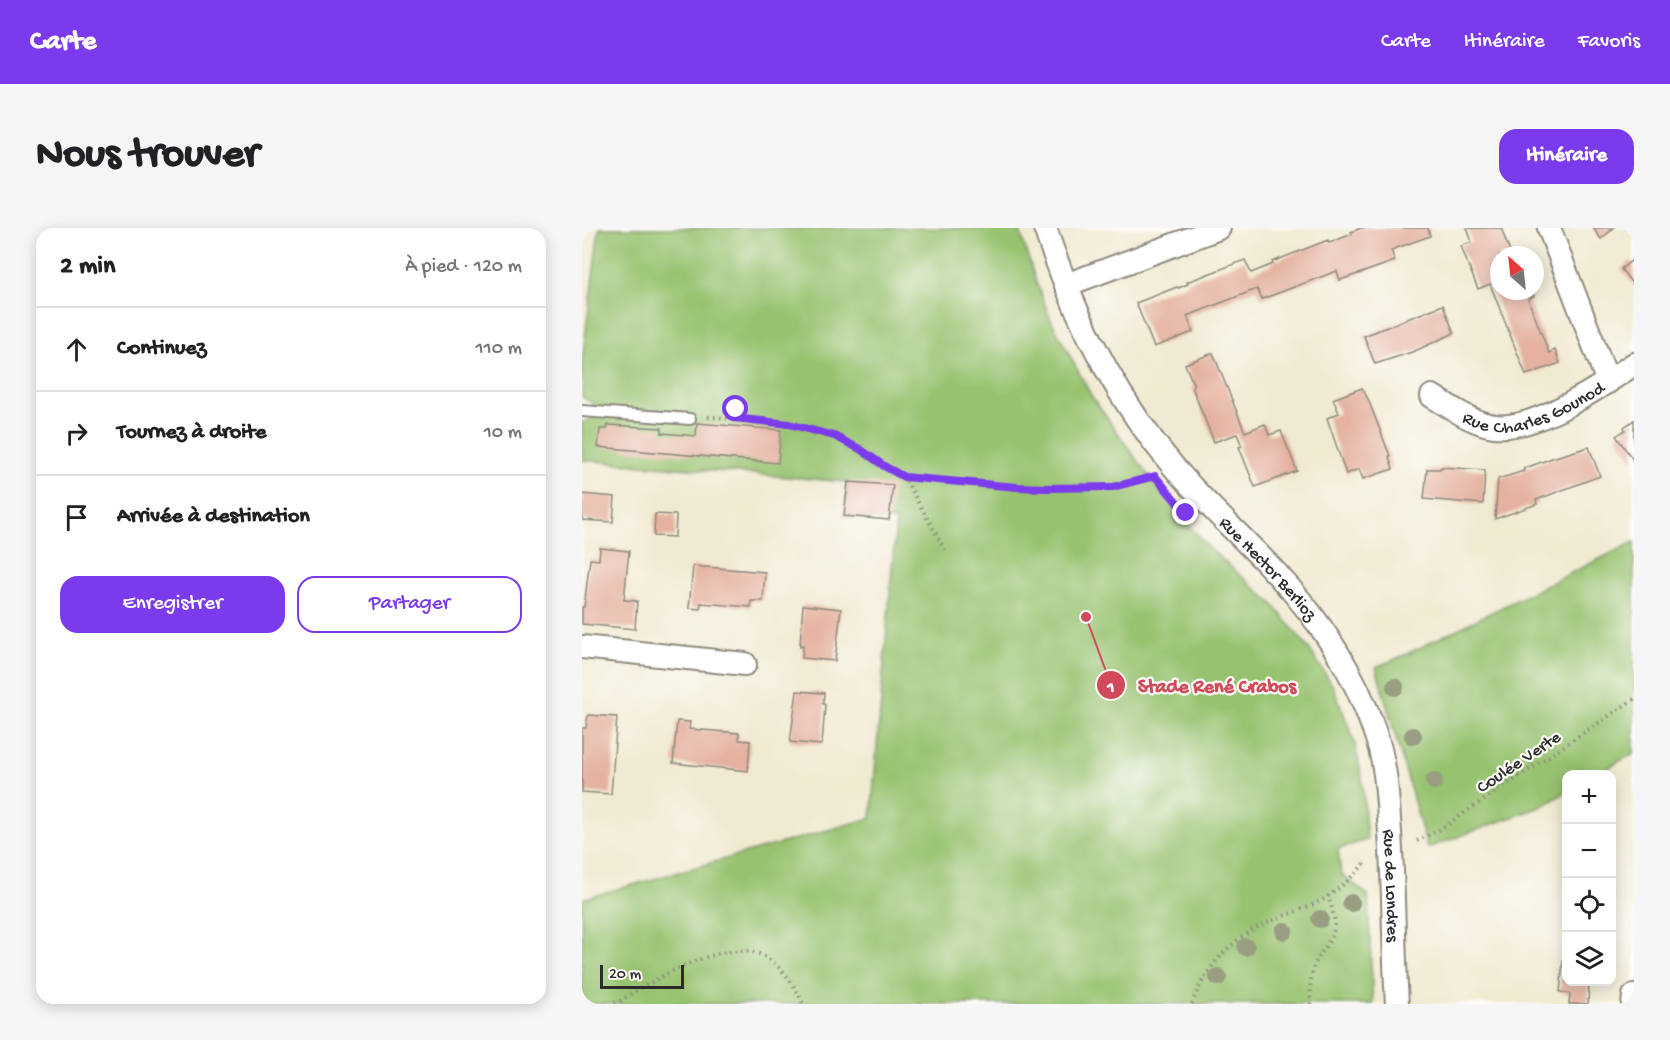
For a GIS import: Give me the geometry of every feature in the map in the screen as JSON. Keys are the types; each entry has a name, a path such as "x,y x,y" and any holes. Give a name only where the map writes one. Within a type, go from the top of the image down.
{"street":[{"name":"Rue Hector Berlioz","path":"1045,228 1066,285 1092,342 1140,422 1204,500 1276,572 1327,635 1343,660 1368,713 1384,765"},
{"path":"1066,285 1219,228"},
{"path":"1549,228 1608,382"},
{"name":"Rue Charles Gounod","path":"1432,396 1478,421 1495,426 1509,426 1544,415 1585,396 1634,364"},
{"path":"582,647 745,664"},
{"name":"Rue de Londres","path":"1384,765 1392,848 1397,1004"},
{"path":"1633,1004 1634,996"}],"lane":[{"path":"582,411 690,419"}],"path":[{"path":"736,409 734,418 789,424 834,436 860,449 904,477 1047,488 1113,487 1155,476"},
{"path":"904,477 945,550"},
{"name":"Coulée Verte","path":"1414,842 1439,830 1634,699"},
{"path":"1192,1004 1203,980 1226,952 1242,938 1258,926 1314,904 1328,896 1348,881 1371,856"},
{"path":"1311,1004 1312,972 1331,939 1334,928 1334,917 1328,896"},
{"path":"615,1004 648,984 690,964 723,953 743,951 755,952 776,965 790,980 803,1004"}],"green space":[{"path":"599,228 1019,228 1051,320 1092,397 1161,493 1208,547 1272,603 1310,650 1333,686 1354,740 1362,778 1367,840 1338,849 1341,874 1368,895 1373,1004 582,1004 582,899 871,818 896,521 844,516 847,482 582,460 582,422 591,420 593,403 582,397 582,362"},
{"path":"1634,542 1634,753 1604,770 1562,770 1562,794 1543,806 1427,848 1376,667 1407,654"}],"building":[{"path":"1361,228 1428,228 1430,236 1391,250 1395,261 1340,280 1337,271 1262,299 1257,289 1187,316 1193,332 1154,347 1136,303 1245,260 1251,273 1273,264 1272,262 1328,240 1329,243"},
{"path":"1467,228 1501,228 1508,246 1490,246 1490,284 1478,289 1461,246 1472,242"},
{"path":"1593,228 1614,228 1601,239"},
{"path":"1631,261 1634,265 1634,286 1621,269"},
{"path":"1496,300 1528,300 1549,353 1555,350 1560,363 1526,375"},
{"path":"1443,305 1454,333 1415,351 1375,364 1364,336"},
{"path":"1213,353 1245,432 1265,424 1269,435 1281,431 1297,471 1255,487 1239,447 1242,446 1237,434 1214,442 1185,364"},
{"path":"1362,388 1390,456 1393,469 1363,479 1359,469 1346,474 1327,418 1339,413 1333,399"},
{"path":"1634,420 1634,461 1616,436"},
{"path":"697,423 781,430 778,463 598,447 600,429 607,429 608,425 662,428 662,433 696,436"},
{"path":"1589,447 1600,476 1536,500 1537,504 1495,519 1498,479 1524,471 1523,469 1552,458"},
{"path":"1441,467 1485,470 1483,504 1424,499 1427,469 1440,469"},
{"path":"848,482 893,485 889,520 844,516"},
{"path":"582,494 615,497 613,522 582,520"},
{"path":"655,514 676,515 675,537 654,536"},
{"path":"600,548 629,551 624,600 637,601 635,629 582,624 582,607 584,607 590,559 599,560"},
{"path":"693,566 765,572 763,601 751,601 751,607 701,603 700,609 689,608"},
{"path":"803,605 841,609 835,661 802,658 803,645 800,646"},
{"path":"797,691 824,693 822,745 790,742"},
{"path":"588,715 617,717 611,794 582,792 582,728 586,728"},
{"path":"677,721 690,722 689,729 739,733 739,740 750,741 748,771 673,763"},
{"path":"1562,972 1562,986 1589,986 1588,1004 1569,1004 1570,994 1560,992"}],"place":[{"name":"Stade René Crabos","path":"1086,617"}],"route":[{"path":"736,409 734,418 789,424 834,436 860,449 904,477 1047,488 1113,487 1155,476 1186,513"}]}
